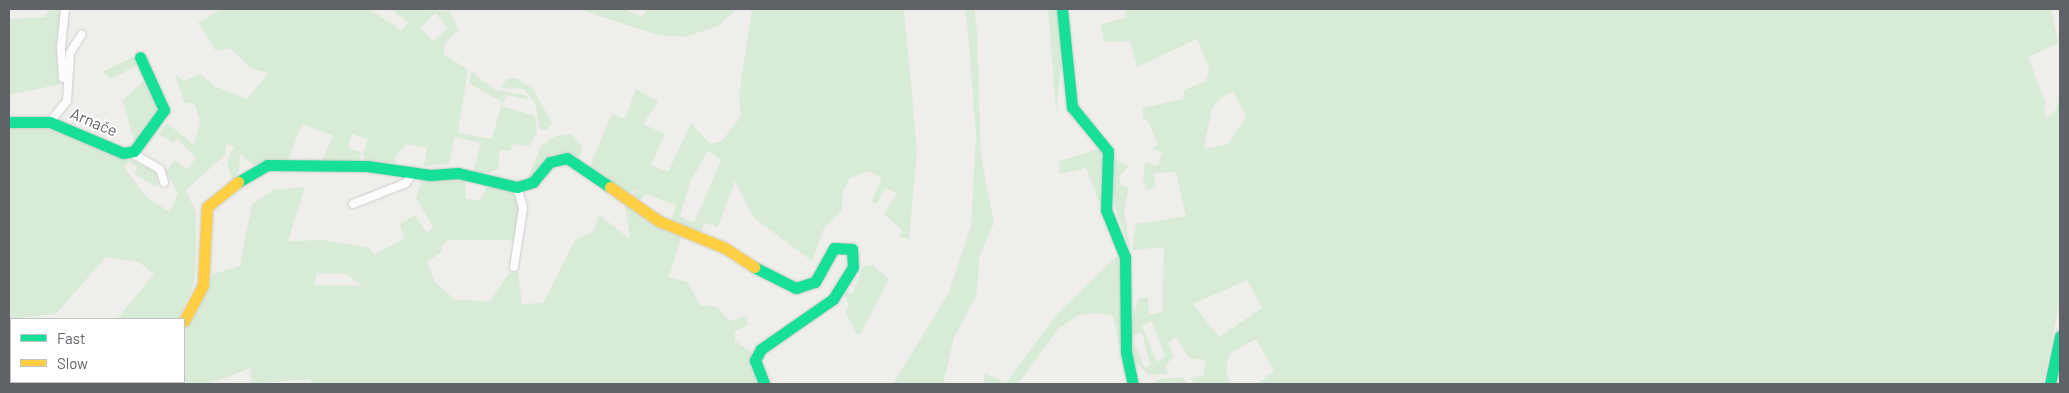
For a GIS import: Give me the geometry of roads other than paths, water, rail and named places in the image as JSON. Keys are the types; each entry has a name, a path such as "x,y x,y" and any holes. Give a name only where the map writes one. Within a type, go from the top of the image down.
{"street":[{"path":"65,9 60,47 67,93"},
{"path":"1062,9 1072,107 1108,151 1106,210 1125,257 1126,352 1133,384"},
{"name":"Arnače","path":"50,122 67,101 70,53 82,34"},
{"name":"Arnače","path":"9,122 50,122 130,152 164,110 140,57"},
{"path":"130,152 160,169 164,182"},
{"path":"185,319 203,285 207,260 203,227 208,207 253,169 293,164 458,173 517,187 533,182 550,162 567,158 659,221 725,248 772,280 796,288 820,279 834,248 852,249 853,267 833,299 761,349 755,360 764,384"},
{"path":"353,204 406,183 413,172"},
{"path":"514,267 523,208 517,187"},
{"path":"2050,384 2060,336"}]}
